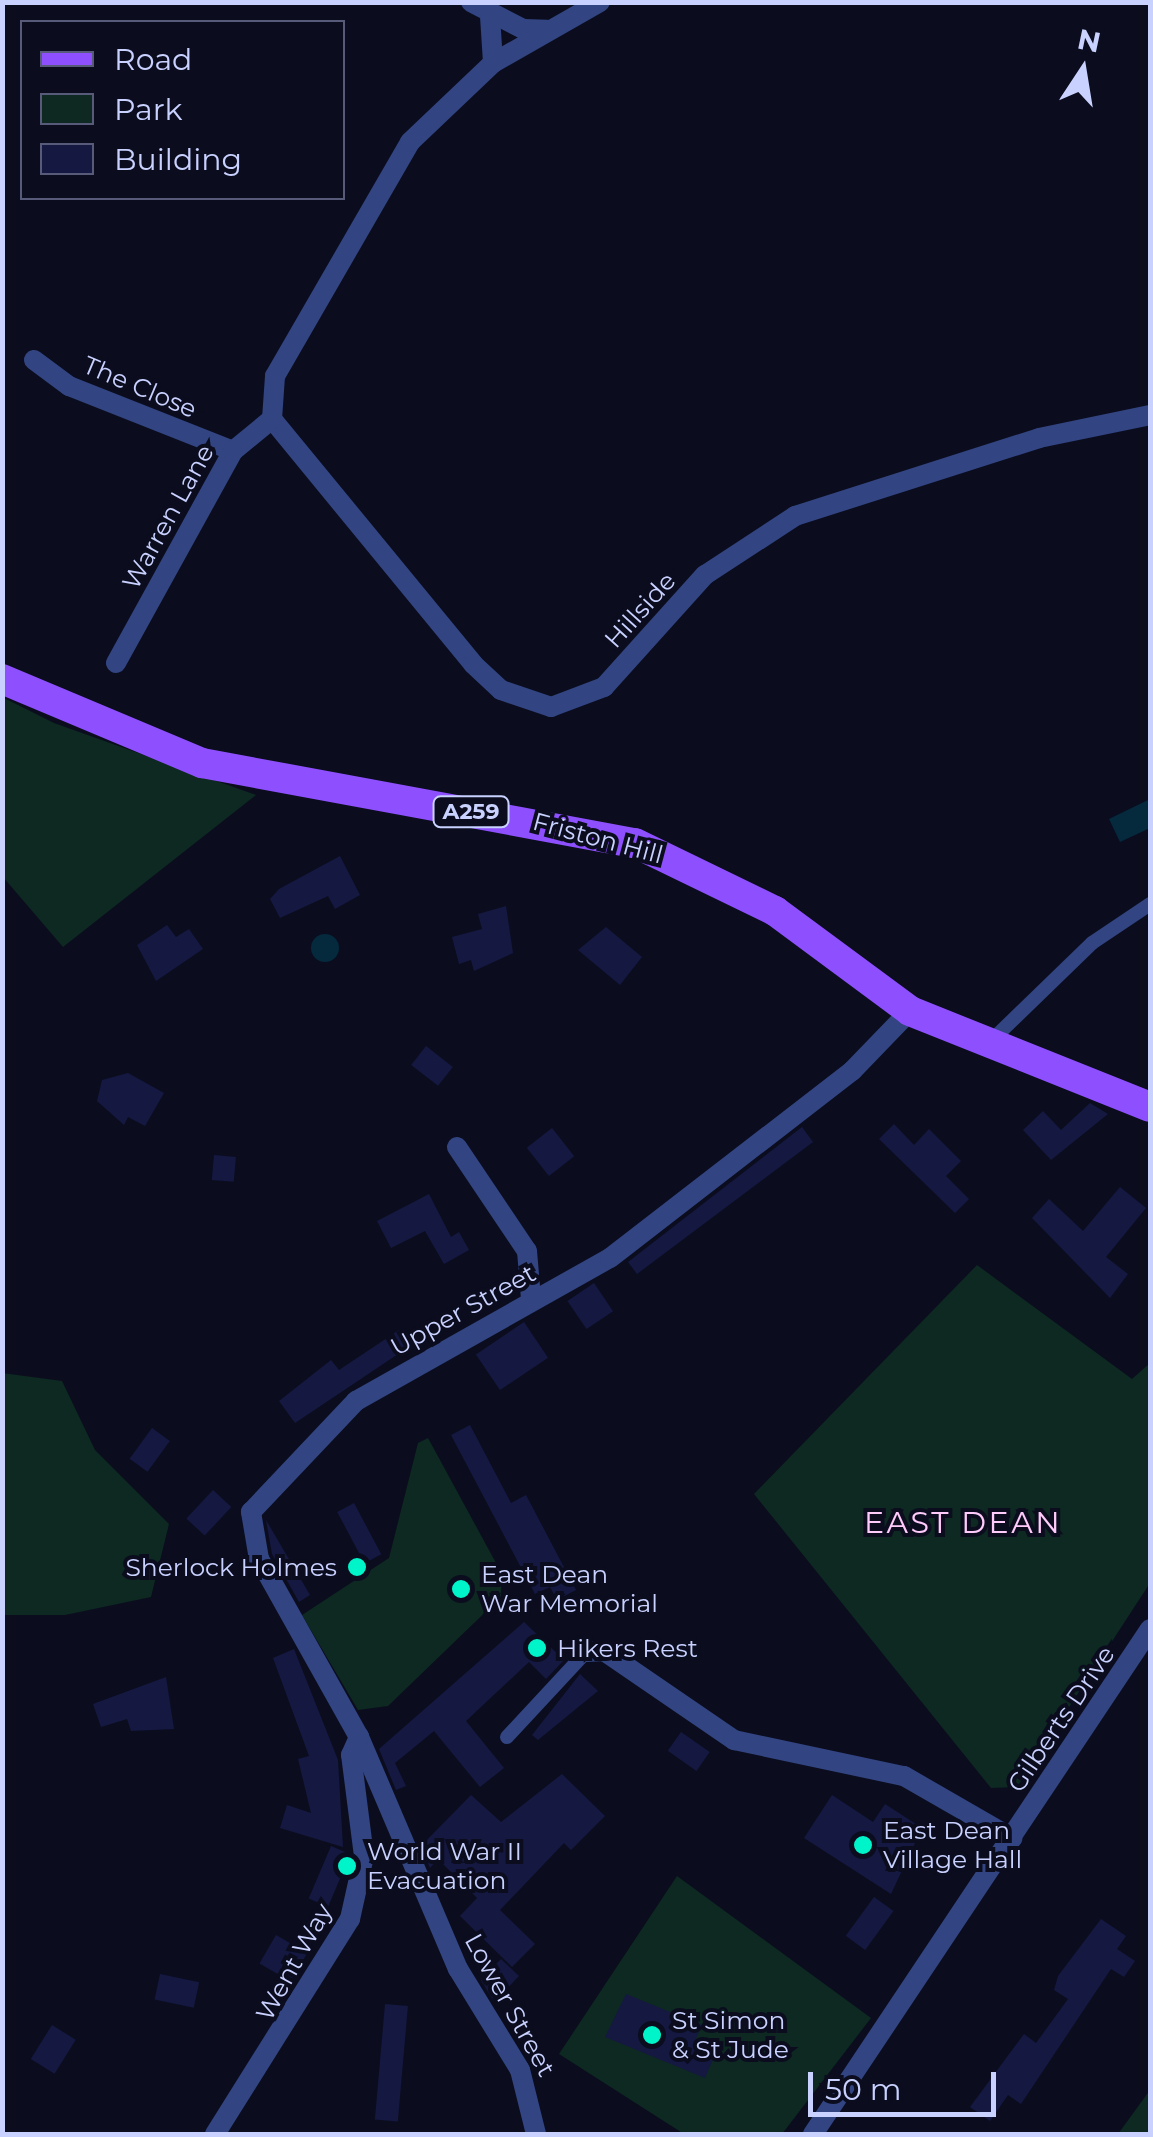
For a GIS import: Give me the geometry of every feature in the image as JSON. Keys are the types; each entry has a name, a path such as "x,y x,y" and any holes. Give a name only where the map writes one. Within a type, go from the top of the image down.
{"main road":[{"name":"Friston Hill","path":"2,679 202,764 636,843 774,911 910,1011 992,1040 1150,1107"}],"street":[{"path":"472,2 490,16 549,30"},
{"path":"272,419 274,376 390,174 433,114 493,63 600,2"},
{"path":"490,16 493,63"},
{"name":"The Close","path":"34,360 69,386 232,451"},
{"name":"Hillside","path":"272,419 473,664 501,690 551,707 604,687 705,574 794,516 1038,438 1150,414"},
{"name":"Warren Lane","path":"116,663 232,451 272,419"},
{"name":"Upper Street","path":"359,1737 259,1559 251,1512 356,1401 623,1248 852,1071 910,1011"},
{"path":"457,1147 527,1251 532,1299"},
{"name":"Gilberts Drive","path":"813,2134 1150,1629"},
{"path":"586,1652 604,1650 734,1740 904,1776 1012,1838"},
{"name":"Went Way","path":"215,2134 350,1918 364,1856 351,1755 359,1737"},
{"name":"Lower Street","path":"359,1737 458,1968 520,2070 536,2134"}],"lane":[{"path":"992,1040 1092,943 1150,904"},
{"path":"507,1737 586,1652"}],"green space":[{"path":"2,697 54,723 256,795 63,947 3,877"},
{"path":"977,1265 1132,1379 1150,1363 1150,1583 1017,1787 991,1788 754,1494"},
{"path":"2,1373 62,1381 95,1450 169,1524 151,1597 65,1615 3,1615"},
{"path":"428,1438 502,1574 501,1597 388,1706 358,1710 302,1615 389,1558 418,1443"},
{"path":"677,1876 871,2018 782,2134 684,2134 559,2054"},
{"path":"1150,2090 1150,2134 1118,2134"}],"water":[{"path":"1150,799 1150,828 1120,842 1109,819"},
{"path":"325,934 335,938 339,948 335,958 325,962 315,958 311,948 315,938"}],"building":[{"path":"340,856 360,895 335,909 328,896 280,918 270,899 279,889"},
{"path":"506,906 513,953 474,971 471,960 459,964 452,937 482,929 478,914"},
{"path":"167,925 176,937 189,929 203,949 156,981 137,945"},
{"path":"606,927 642,957 620,985 578,950"},
{"path":"426,1046 453,1067 438,1086 411,1065"},
{"path":"128,1073 164,1093 145,1126 128,1117 124,1125 97,1101 102,1080"},
{"path":"1090,1103 1108,1114 1051,1160 1023,1130 1043,1111 1061,1130"},
{"path":"894,1124 914,1145 929,1129 961,1161 946,1176 969,1199 955,1213 879,1139"},
{"path":"802,1127 813,1142 637,1274 628,1262"},
{"path":"552,1128 574,1156 549,1176 527,1148"},
{"path":"214,1155 236,1157 234,1182 212,1180"},
{"path":"1120,1187 1146,1208 1106,1257 1128,1274 1110,1298 1032,1218 1049,1199 1083,1231"},
{"path":"429,1194 451,1237 459,1232 469,1250 444,1264 425,1231 391,1248 377,1221"},
{"path":"594,1283 613,1311 586,1329 567,1301"},
{"path":"524,1322 548,1358 500,1390 476,1354"},
{"path":"399,1330 410,1346 295,1423 279,1401 331,1360 339,1370"},
{"path":"470,1425 511,1503 526,1495 576,1590 557,1600 550,1587 535,1594 451,1435"},
{"path":"152,1428 170,1441 147,1472 130,1459"},
{"path":"213,1490 231,1507 205,1536 186,1519"},
{"path":"354,1503 381,1554 364,1563 337,1512"},
{"path":"266,1520 310,1595 299,1602 272,1554"},
{"path":"524,1622 564,1660 546,1679 529,1662 466,1721 504,1768 480,1787 434,1731 395,1763 406,1786 396,1790 379,1749"},
{"path":"294,1649 338,1760 343,1847 280,1828 287,1805 311,1813 298,1759 309,1756 273,1658"},
{"path":"580,1674 598,1691 538,1740 532,1735"},
{"path":"166,1677 174,1729 131,1731 127,1719 101,1727 93,1704"},
{"path":"681,1732 710,1752 696,1771 668,1751"},
{"path":"562,1774 605,1816 571,1850 564,1843 500,1910 535,1944 512,1967 460,1916 477,1898 438,1859 430,1868 421,1846 471,1795 501,1822"},
{"name":"East Dean Village Hall","path":"832,1795 873,1822 885,1804 922,1828 891,1894 804,1838"},
{"path":"331,1846 350,1854 328,1907 309,1898"},
{"path":"874,1897 893,1911 865,1950 846,1936"},
{"path":"1101,1919 1126,1936 1117,1949 1135,1961 1124,1977 1111,1969 1021,2104 1008,2095 990,2121 970,2107 1024,2034 1036,2043 1068,1999 1054,1990 1058,1976"},
{"path":"276,1935 307,1953 291,1982 260,1964"},
{"path":"501,1959 519,1976 494,2002 481,1980"},
{"path":"160,1974 199,1982 194,2008 155,1999"},
{"name":"St Simon & St Jude","path":"626,1994 702,2025 694,2043 717,2050 705,2078 605,2037"},
{"path":"385,2004 408,2006 398,2122 375,2120"},
{"path":"52,2025 76,2040 55,2074 31,2059"}],"place":[{"name":"Sherlock Holmes","path":"357,1567"},
{"name":"East Dean War Memorial","path":"461,1589"},
{"name":"Hikers Rest","path":"537,1648"},
{"name":"East Dean Village Hall","path":"863,1845"},
{"name":"World War II Evacuation","path":"347,1866"},
{"name":"St Simon & St Jude","path":"652,2035"}],"district":[{"name":"EAST DEAN","path":"963,1523"}]}
